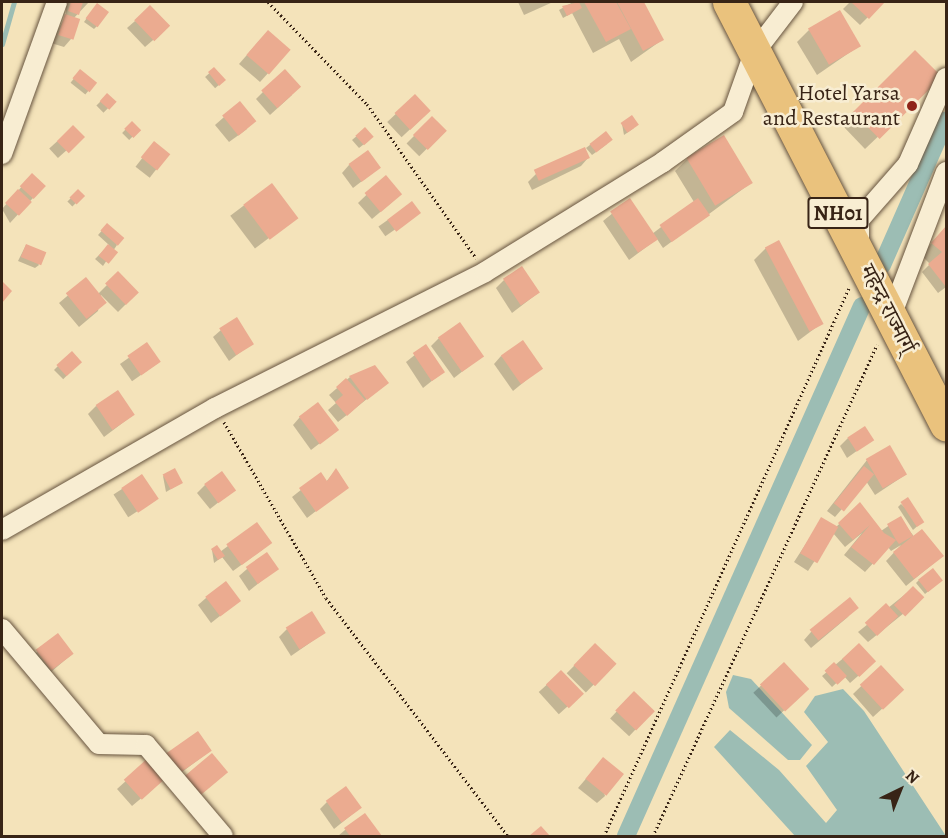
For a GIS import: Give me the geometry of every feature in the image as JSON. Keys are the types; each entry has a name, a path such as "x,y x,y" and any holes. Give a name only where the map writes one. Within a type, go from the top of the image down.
{"highway":[{"name":"महेन्द्र राज्मार्ग्","path":"729,2 946,424"}],"street":[{"path":"2,154 57,2"},
{"path":"2,530 215,408 485,272 597,205 733,112 754,52 793,2"},
{"path":"859,252 859,220 908,164 946,78"},
{"path":"891,316 946,172"},
{"path":"2,629 99,744 146,745 223,837"}],"path":[{"path":"268,2 367,104 485,272"},
{"path":"604,837 849,291 859,252"},
{"path":"653,837 891,316"},
{"path":"215,408 326,598 508,837"}],"water":[{"path":"733,675 751,679 812,745 800,760 788,760 729,708 726,692"},
{"path":"843,689 864,711 946,836 795,836 714,747 730,730 779,770 826,823 837,810 806,766 828,742 804,712 815,696"}],"building":[{"path":"71,2 83,2 79,15 68,11"},
{"path":"579,2 582,8 567,16 562,6"},
{"path":"584,2 616,2 631,29 606,42"},
{"path":"617,2 644,2 664,40 643,51"},
{"path":"851,2 885,2 869,19"},
{"path":"97,3 109,12 98,27 86,18"},
{"path":"150,5 170,26 154,41 134,20"},
{"path":"840,10 861,46 829,65 808,28"},
{"path":"65,14 80,19 73,40 58,35"},
{"path":"268,30 291,50 269,75 246,55"},
{"path":"915,50 942,77 880,139 853,112"},
{"path":"214,67 226,80 219,86 208,72"},
{"path":"80,69 97,83 90,92 72,78"},
{"path":"285,69 301,87 277,108 261,90"},
{"path":"107,93 117,102 109,110 100,101"},
{"path":"415,94 431,111 410,130 395,113"},
{"path":"240,101 256,121 238,136 222,115"},
{"path":"632,115 639,125 627,133 621,123"},
{"path":"432,116 447,131 428,150 413,135"},
{"path":"132,121 141,130 133,138 124,129"},
{"path":"73,125 85,137 69,153 57,141"},
{"path":"365,127 374,137 364,145 355,136"},
{"path":"606,131 613,140 596,153 589,144"},
{"path":"724,135 753,183 715,206 686,158"},
{"path":"154,141 170,154 157,171 141,157"},
{"path":"585,147 590,158 539,181 534,170"},
{"path":"368,150 381,168 362,182 349,164"},
{"path":"32,173 46,186 34,199 20,186"},
{"path":"386,175 402,194 381,212 365,193"},
{"path":"272,183 298,218 270,240 243,205"},
{"path":"18,189 32,202 19,216 5,203"},
{"path":"78,189 85,196 77,205 70,197"},
{"path":"630,198 658,239 638,253 610,211"},
{"path":"698,198 710,215 672,242 659,225"},
{"path":"412,201 421,213 396,232 387,220"},
{"path":"107,223 124,238 118,246 100,231"},
{"path":"946,226 946,287 928,264 942,252 931,243"},
{"path":"779,240 824,324 809,331 765,248"},
{"path":"26,244 46,252 41,265 21,257"},
{"path":"108,244 118,252 109,264 99,256"},
{"path":"522,266 540,293 521,305 503,279"},
{"path":"118,271 139,293 126,305 105,284"},
{"path":"86,277 107,303 87,319 66,293"},
{"path":"2,281 12,291 2,303"},
{"path":"237,317 254,344 236,355 219,328"},
{"path":"460,322 484,356 462,372 438,337"},
{"path":"523,340 543,369 521,384 501,355"},
{"path":"147,342 161,362 141,375 127,356"},
{"path":"426,344 445,372 432,381 413,353"},
{"path":"72,351 82,362 66,376 56,365"},
{"path":"375,365 389,383 367,400 349,376"},
{"path":"346,378 365,400 347,416 335,402 343,395 336,387"},
{"path":"118,390 135,415 112,430 96,405"},
{"path":"318,402 339,430 320,444 299,416"},
{"path":"865,426 874,440 857,452 847,437"},
{"path":"890,445 907,474 883,488 866,459"},
{"path":"864,466 874,474 844,511 834,503"},
{"path":"175,468 183,483 171,490 163,475"},
{"path":"336,468 349,488 316,512 299,488 321,472 327,481"},
{"path":"222,471 236,490 218,503 204,484"},
{"path":"142,474 159,499 138,513 121,488"},
{"path":"908,497 924,522 917,527 900,502"},
{"path":"860,502 884,533 896,540 874,565 851,547 870,525 853,540 838,523"},
{"path":"901,516 913,536 899,544 887,524"},
{"path":"821,517 838,527 817,563 800,553"},
{"path":"257,522 272,543 242,565 226,544"},
{"path":"922,529 944,556 914,579 893,552"},
{"path":"217,545 225,556 218,560 211,549"},
{"path":"267,552 279,569 258,584 246,567"},
{"path":"933,568 943,581 928,592 918,580"},
{"path":"226,581 241,601 220,617 205,597"},
{"path":"913,586 924,597 905,616 894,605"},
{"path":"850,597 859,608 818,641 810,630"},
{"path":"886,603 898,616 877,636 865,623"},
{"path":"312,611 326,633 299,649 286,627"},
{"path":"58,633 74,654 51,671 36,650"},
{"path":"595,643 617,664 595,686 573,665"},
{"path":"859,643 876,661 859,677 842,659"},
{"path":"784,662 809,689 785,712 760,685"},
{"path":"834,662 847,676 837,685 824,671"},
{"path":"881,665 904,690 883,710 860,685"},
{"path":"561,670 584,694 569,708 546,685"},
{"path":"634,691 655,711 636,731 615,710"},
{"path":"198,731 212,751 179,774 165,754"},
{"path":"212,753 228,772 199,797 183,777"},
{"path":"149,757 167,777 142,800 124,780"},
{"path":"603,757 624,774 606,796 585,779"},
{"path":"346,786 362,808 342,823 326,801"},
{"path":"365,813 382,836 350,836 344,828"},
{"path":"541,826 550,836 529,836"}],"waterway":[{"path":"2,44 14,2"},
{"path":"882,265 946,120"},
{"path":"626,836 862,306"}],"place":[{"name":"Hotel Yarsa and Restaurant","path":"912,106"}]}
